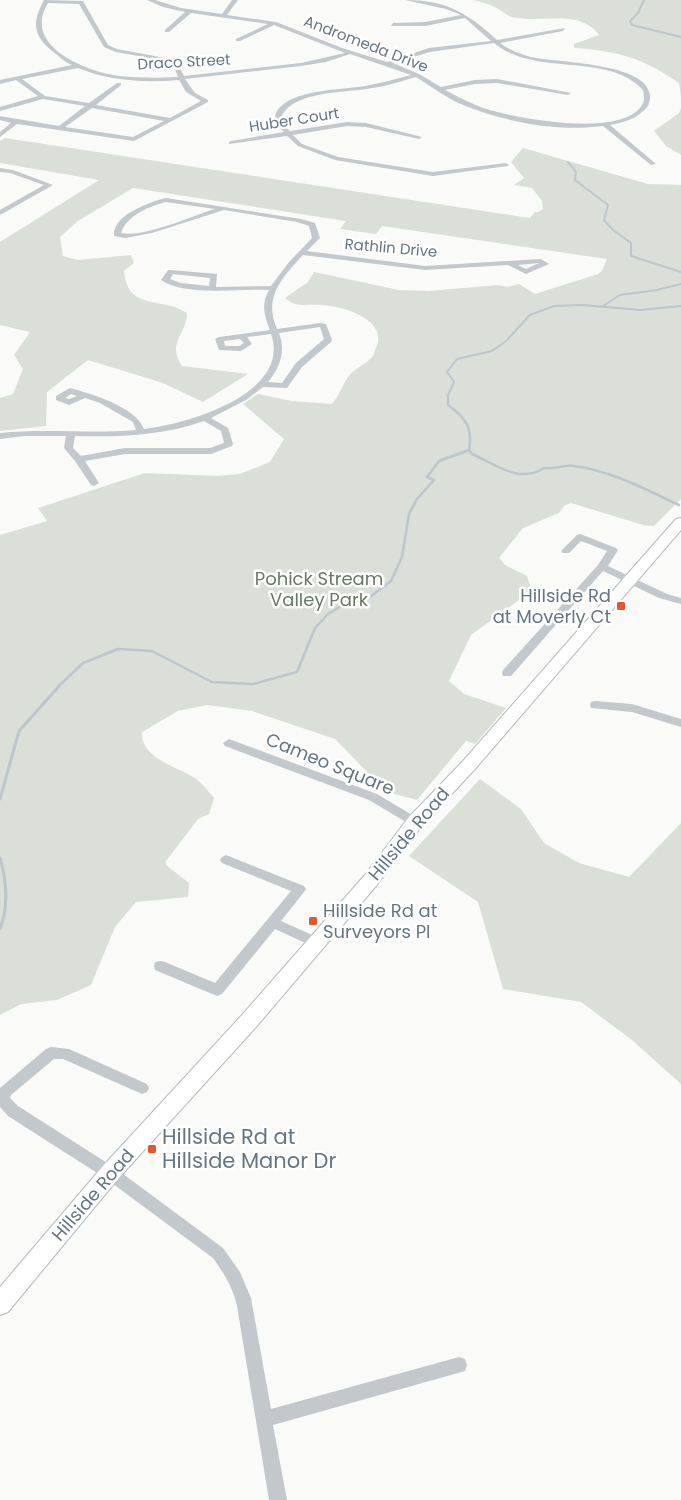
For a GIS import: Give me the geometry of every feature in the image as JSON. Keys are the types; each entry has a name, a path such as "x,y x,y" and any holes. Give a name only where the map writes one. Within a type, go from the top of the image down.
{"street":[{"path":"0,118 134,140 206,100 193,97 187,92 174,61 116,50 106,46 82,2 46,0"},
{"name":"Draco Street","path":"46,0 38,17 40,34 55,52 77,66 120,77 182,77 312,63 349,52"},
{"name":"Andromeda Drive","path":"150,0 190,11 225,14 274,23 349,52 388,63 417,75 465,103 500,114 557,124 604,123 631,116 645,106 648,94 641,84 620,73 599,67 523,57 504,49 467,16 442,6 408,0"},
{"path":"225,14 235,0"},
{"path":"167,31 190,11"},
{"path":"393,25 425,24 467,16"},
{"path":"238,40 274,23"},
{"path":"388,63 428,50 563,29"},
{"path":"1,79 18,78 77,66"},
{"path":"417,75 379,85 294,100 285,105 277,115 277,122 300,145 328,156 428,174 506,165"},
{"path":"18,78 43,97 172,120"},
{"path":"441,89 475,82 497,81 568,93"},
{"path":"59,129 119,84"},
{"path":"0,109 43,97"},
{"path":"0,135 16,122"},
{"path":"604,123 653,164"},
{"name":"Huber Court","path":"231,143 329,126 358,124 419,136"},
{"path":"0,170 11,171 50,185 0,213"},
{"path":"0,436 29,432 141,433 205,418 230,407 263,384 274,370 278,355 278,338 267,310 268,298 272,288 316,238 312,225 308,223 224,208 168,199 158,200 125,220 119,226 117,234 124,237 141,235 224,208"},
{"name":"Rathlin Drive","path":"301,253 380,261 425,268 509,262"},
{"path":"212,289 214,276 171,272 165,280 180,285 212,289 256,286 272,288"},
{"path":"242,336 322,325 328,340 299,365 284,386 263,384"},
{"path":"84,396 103,401 124,412 137,421 141,433"},
{"path":"79,459 125,451 211,451 229,444 225,430 205,418"},
{"path":"71,432 68,448 79,459 94,483"},
{"name":"Hillside Road","path":"0,1304 110,1173 206,1070 316,943 370,880 415,822 469,765 681,522"},
{"path":"507,673 602,568 614,550 580,537 566,551"},
{"path":"602,568 681,601"},
{"path":"595,705 632,708 681,723"},
{"name":"Cameo Square","path":"229,743 373,797 415,822"},
{"path":"160,966 217,990 300,889 226,860"},
{"path":"274,923 316,943"},
{"path":"142,1088 64,1053 51,1053 5,1092 3,1100 13,1111 110,1173 218,1253 230,1267 240,1287 245,1306 278,1500"},
{"path":"264,1419 459,1365"}],"green space":[{"path":"473,0 681,0 681,97 679,83 654,67 617,54 574,48 574,44 599,35 591,27 581,22 559,18 523,19 512,17 493,6"},
{"path":"681,108 681,155 666,146 654,131 679,113"},
{"name":"Pohick Stream Valley Park","path":"5,138 530,218 535,212 543,209 542,201 532,188 514,185 524,178 511,162 523,148 648,184 681,185 681,499 654,526 643,525 571,503 565,505 559,513 523,528 499,558 505,565 527,576 530,585 527,594 471,635 449,681 464,694 506,708 475,744 466,741 417,800 387,792 335,739 252,711 207,705 178,711 142,732 143,741 153,755 195,778 214,798 209,814 198,819 166,861 166,865 189,883 188,897 136,902 115,927 91,985 57,1000 21,1004 0,1015 0,535 47,521 38,508 145,473 218,476 240,474 270,462 284,439 243,404 258,394 292,401 332,404 350,374 372,357 376,348 378,338 376,329 361,316 341,308 322,305 302,305 293,303 285,298 308,282 314,272 399,290 429,291 498,285 508,287 519,284 535,294 598,274 602,271 607,259 382,226 376,234 340,229 346,221 133,188 78,221 60,237 63,256 78,260 131,255 134,263 124,271 127,284 132,292 139,298 177,308 187,313 176,351 182,366 248,374 203,402 163,383 88,360 47,392 46,426 0,431 0,398 13,394 23,369 14,355 30,332 0,325 0,242 99,180 0,163 0,141"},
{"path":"480,779 521,809 544,843 579,863 629,877 681,823 681,1084 632,1040 581,1002 503,989 478,902 409,856"}],"waterway":[{"path":"644,0 638,13 630,21 632,25 681,37"},
{"path":"568,162 576,172 575,180 608,205 604,220 613,230 631,243 631,256 681,272"},
{"path":"603,306 620,295 657,290 681,284"},
{"path":"469,450 470,436 467,424 448,405 448,395 454,382 447,372 457,359 492,351 506,341 530,315 554,306 583,305 640,310 681,306"},
{"path":"60,685 83,663 118,649 152,651 212,682 253,684 297,672 315,628 328,614 353,599 370,597 391,581 402,557 409,514 417,499 434,480 427,477 439,461 469,450"},
{"path":"469,450 472,454 517,474 526,474 544,468 570,466 588,468 628,481 679,505"},
{"path":"0,799 19,731 60,685"},
{"path":"0,858 6,894 5,911 0,929"}],"place":[{"name":"Hillside Rd at Moverly Ct","path":"621,606"},
{"name":"Hillside Rd at Surveyors Pl","path":"313,921"},
{"name":"Hillside Rd at Hillside Manor Dr","path":"152,1149"}]}
